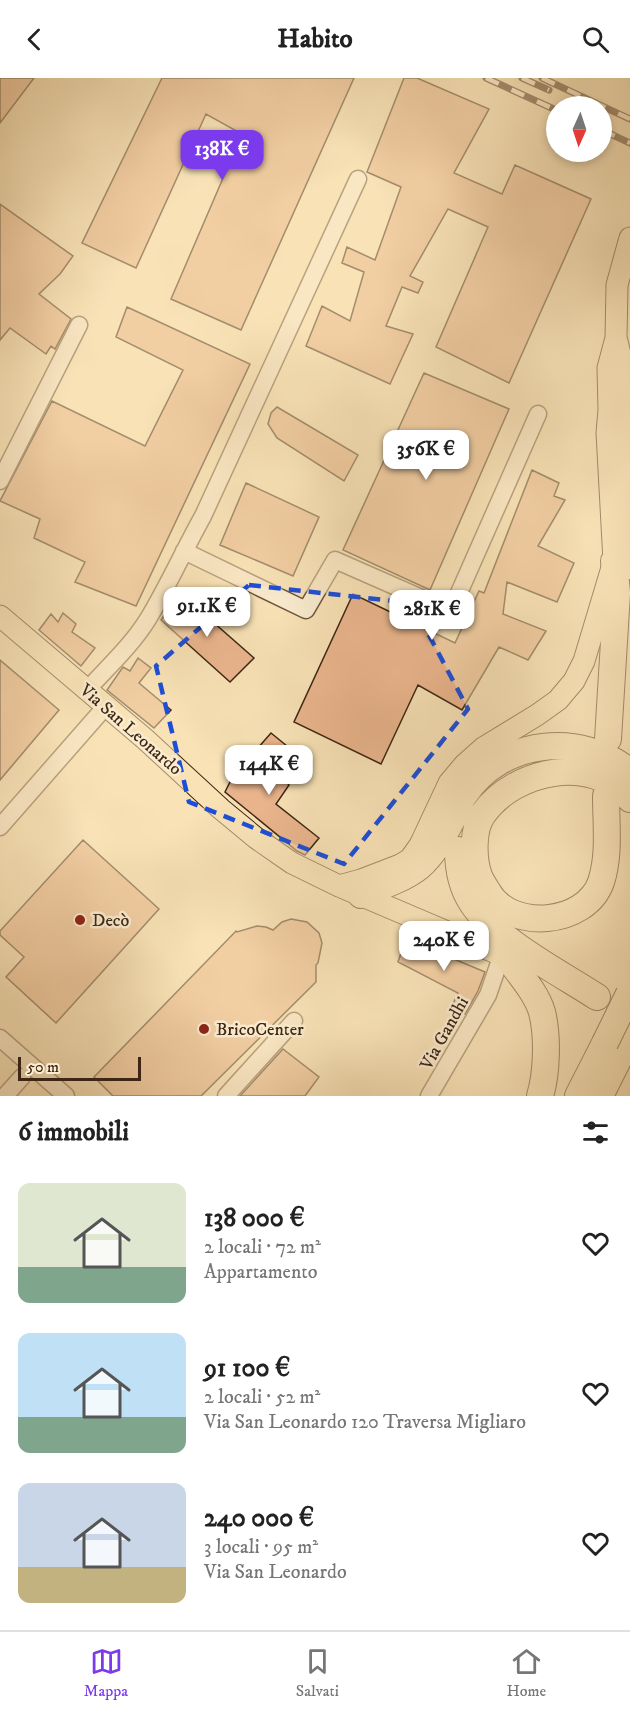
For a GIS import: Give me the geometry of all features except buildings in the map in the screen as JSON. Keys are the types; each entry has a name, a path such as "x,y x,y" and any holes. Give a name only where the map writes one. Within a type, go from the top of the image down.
{"highway":[{"path":"608,739 617,593 629,524 629,436"},
{"path":"361,900 418,868 440,842 464,795 476,780 510,756 530,749 567,745 586,748 613,759 619,787 600,885 573,912 557,918 524,917 507,910 491,896 479,877 475,857 476,835 482,815 500,796 536,776 554,772 588,774 619,787"},
{"path":"597,997 499,933 485,919 471,903 463,883 458,863 458,843 465,818 482,791 501,775 521,765 542,759 561,759 580,764 619,787"},
{"path":"504,956 533,993 542,1013 546,1063 540,1096"},
{"path":"609,1096 622,1047 630,1000"},
{"path":"578,1096 622,1047"},
{"path":"600,1096 622,1047"}],"main road":[{"path":"629,436 617,285 630,238"},
{"path":"361,900 361,880 410,859 420,845 449,783 465,764 483,748 558,700 584,662 622,563 607,433 608,368 622,353"},
{"path":"609,410 629,436"},
{"name":"Via San Leonardo","path":"0,616 145,739 288,869 504,956 597,997 630,1000"}],"street":[{"path":"87,690 124,650 147,620 184,551 358,179"},
{"path":"0,482 79,325"},
{"path":"184,551 306,610 335,560 451,611 538,414"},
{"path":"0,827 106,706"},
{"name":"Via Gandhi","path":"429,1096 488,995 504,956"},
{"path":"226,1096 294,1021"},
{"path":"0,1038 66,1096"},
{"path":"5,1096 22,1077"}],"highlighted area":[{"path":"249,585 412,603 468,709 344,864 189,802 156,666"}],"railway":[{"path":"486,78 546,105"},
{"path":"522,78 549,90"},
{"path":"542,78 630,119"},
{"path":"612,135 630,143"}],"place":[{"name":"Decò","path":"80,920"},
{"name":"BricoCenter","path":"204,1029"}]}
